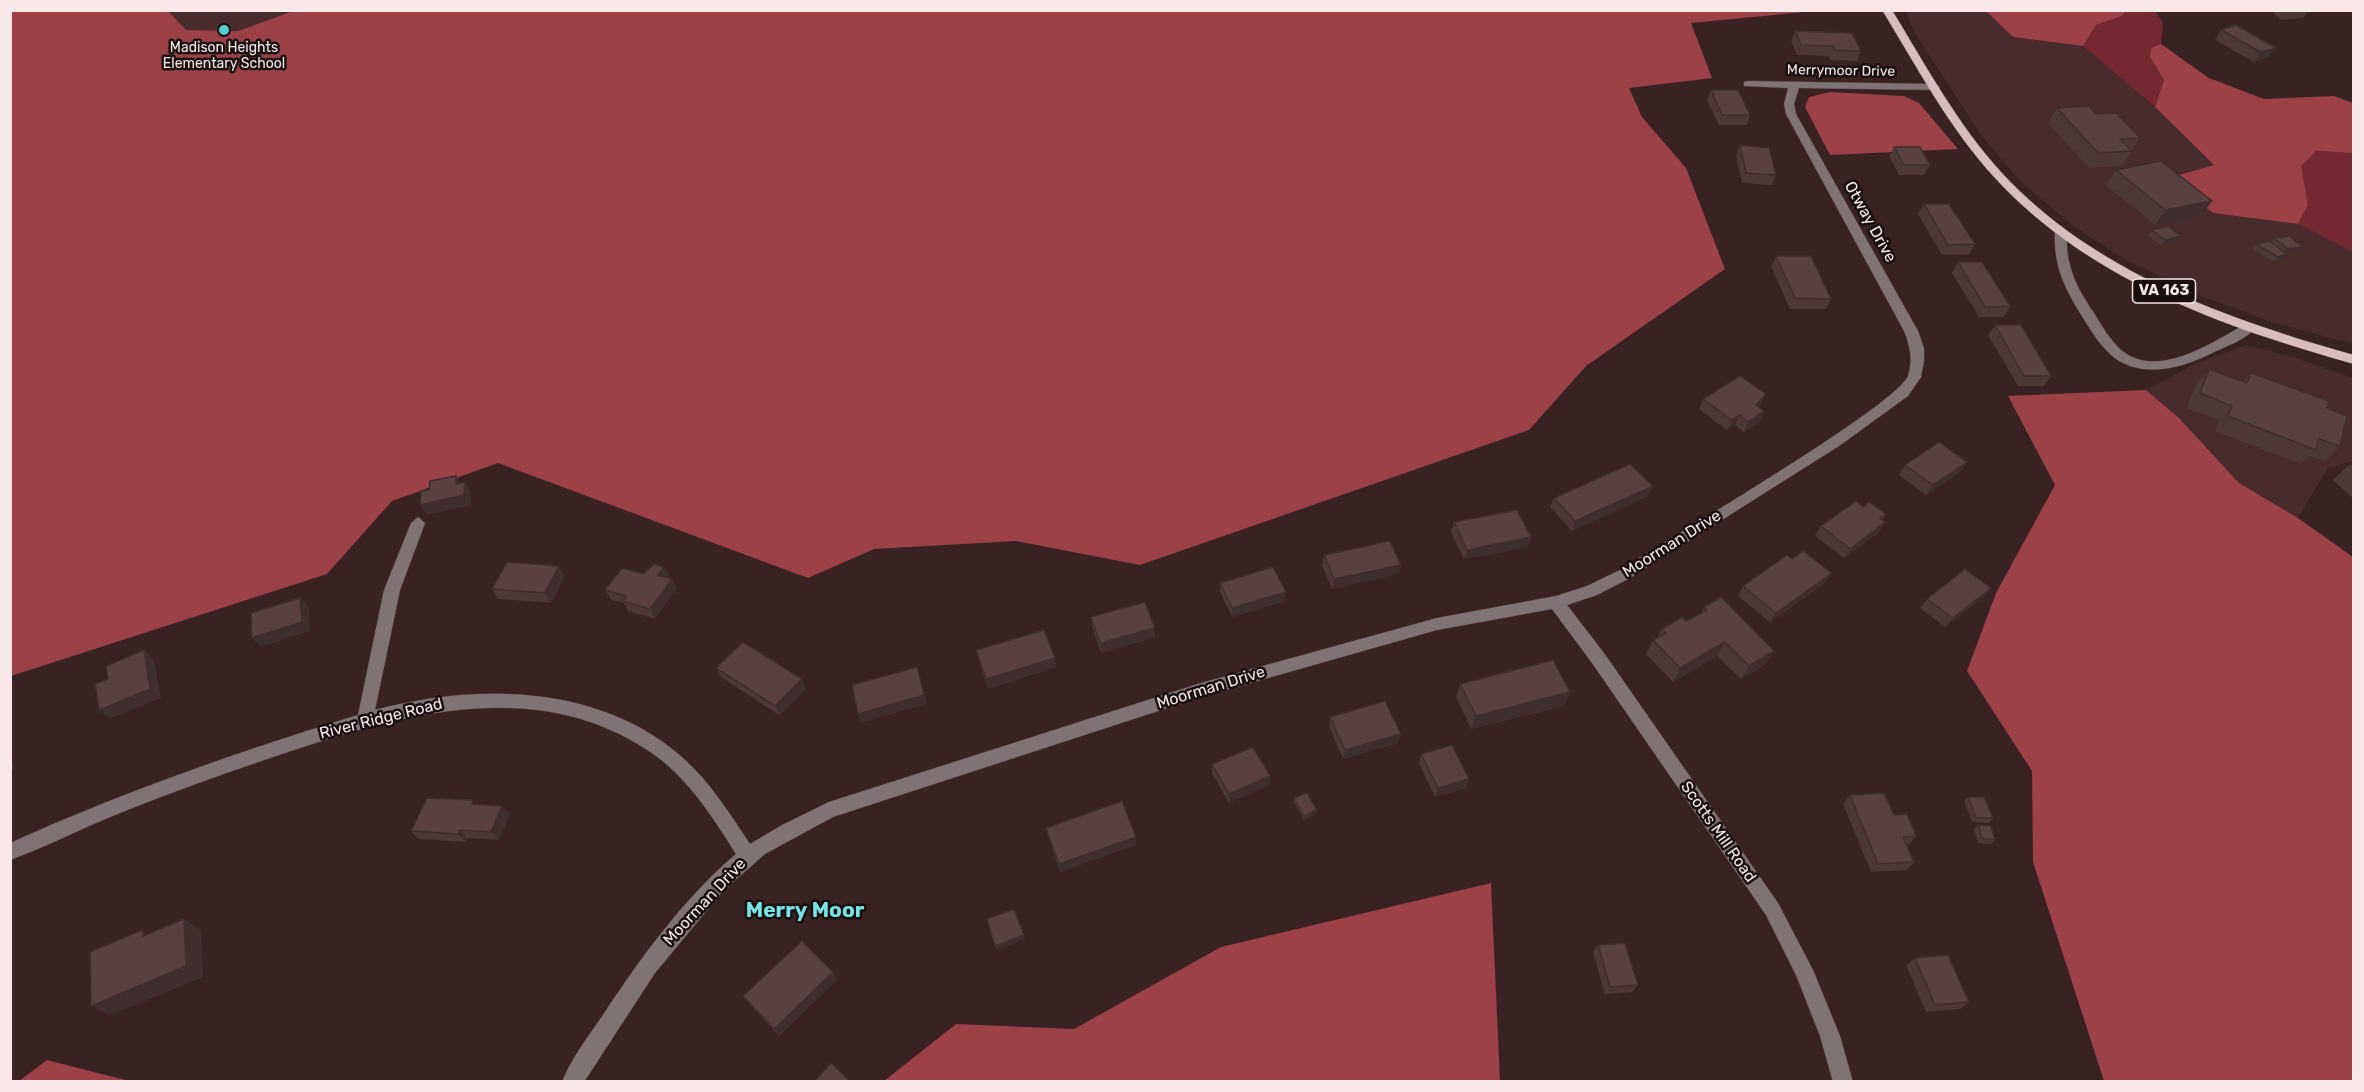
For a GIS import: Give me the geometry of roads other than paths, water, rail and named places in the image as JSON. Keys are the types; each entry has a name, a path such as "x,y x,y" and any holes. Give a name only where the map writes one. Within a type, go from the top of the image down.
{"main road":[{"name":"VA 163","path":"1887,10 1969,139 1999,176 2061,232 2127,272 2208,312 2249,328 2354,360"}],"street":[{"name":"Merrymoor Drive","path":"1748,84 1935,87"},
{"name":"Otway Drive","path":"1794,85 1789,104 1791,114 1911,331 1917,348 1914,377"},
{"path":"2061,232 2059,251 2061,263 2071,288 2109,346 2127,360 2150,365 2173,363 2249,328"},
{"name":"Moorman Drive","path":"572,1082 635,983 685,920 723,878 748,856 784,831 829,810 1201,690 1437,624 1556,602 1592,591 1635,568 1834,442 1903,393 1914,377"},
{"path":"365,721 392,590 418,523"},
{"name":"Scotts Mill Road","path":"1556,602 1598,658 1772,909 1804,970 1830,1036 1843,1082"},
{"name":"River Ridge Road","path":"10,852 80,821 221,767 365,721 447,703 491,699 526,702 576,711 617,724 650,742 679,765 712,803 748,856"}],"place":[{"name":"Madison Heights Elementary School","path":"224,30"}],"district":[{"name":"Merry Moor","path":"805,911"}]}
